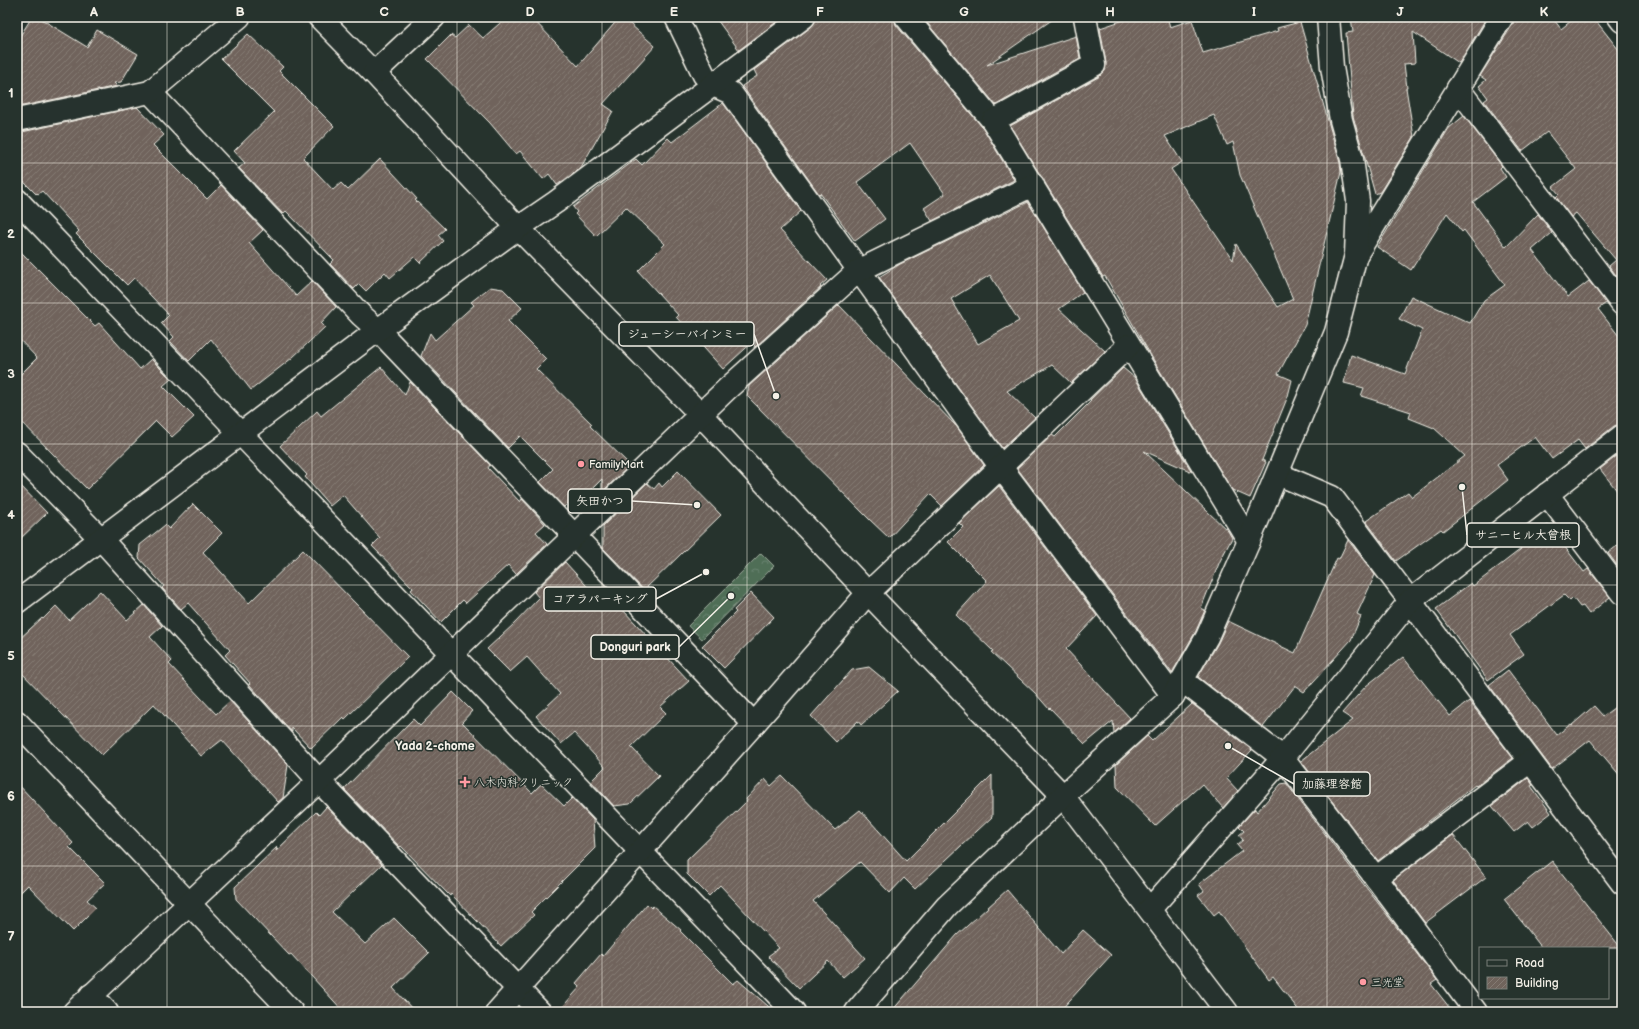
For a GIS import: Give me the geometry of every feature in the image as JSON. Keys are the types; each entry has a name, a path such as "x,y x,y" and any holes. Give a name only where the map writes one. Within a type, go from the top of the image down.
{"street":[{"path":"17,120 150,92 239,17"},
{"path":"319,17 374,73 518,228 700,414 868,593 1063,796 1227,1012"},
{"path":"374,73 434,17"},
{"path":"676,17 704,75 713,85 730,93 1000,466 1178,689 1284,758 1476,1012"},
{"path":"17,602 378,330 556,202 804,17"},
{"path":"906,17 993,121 1250,541"},
{"path":"993,121 1094,65 1085,17"},
{"path":"856,1012 947,906 1178,689 1207,637 1250,541 1336,332 1356,255 1358,200 1352,159 1341,120 1334,75 1328,17"},
{"path":"1356,255 1502,17"},
{"path":"1619,17 1622,21"},
{"path":"1458,88 1622,304"},
{"path":"150,92 361,315 378,330 754,724"},
{"path":"74,1012 319,781 700,414 858,271 1033,185"},
{"path":"17,200 794,1012"},
{"path":"497,1012 754,724 868,593 1129,345"},
{"path":"1150,909 1284,758 1410,601 1622,436"},
{"path":"17,453 101,539 319,781 540,1012"},
{"path":"1278,474 1332,497 1622,883"},
{"path":"1547,494 1622,593"},
{"path":"17,722 292,1012"},
{"path":"1376,878 1530,761"},
{"path":"91,995 107,1012"}],"green space":[{"path":"761,553 774,566 702,639 688,626"}],"building":[{"path":"32,17 38,17 87,47 97,30 138,54 121,82 114,83 117,86 18,107 17,41"},
{"path":"507,17 531,17 578,66 620,17 622,17 655,46 603,104 613,111 580,169 557,185 549,174 543,179 520,151 516,154 490,123 427,59 451,35 455,38 469,25 483,38"},
{"path":"715,17 783,17 739,50"},
{"path":"816,17 894,17 896,25 983,128 1014,180 932,221 924,208 945,194 910,143 857,182 885,219 855,241 820,193 819,194 742,86 757,76 754,70 811,27 815,22"},
{"path":"922,17 1056,17 987,65 1076,36 1080,58 996,105"},
{"path":"1133,17 1167,17 1170,27 1192,20 1203,53 1278,31 1277,28 1300,22 1340,163 1341,172 1305,325 1278,374 1292,380 1288,396 1262,460 1266,462 1250,498 1232,490 1157,366 1105,276 1103,277 1010,126 1100,76 1105,71 1106,63 1100,28","holes":["1214,115 1227,145 1233,142 1240,175 1293,299 1278,307 1236,244 1233,260 1171,169 1182,162 1165,136"]},
{"path":"1351,17 1487,17 1459,63 1413,32 1415,63 1404,64 1406,88 1414,137 1380,192 1375,194 1353,116 1346,33 1353,32"},
{"path":"1514,17 1552,17 1561,29 1576,17 1593,17 1622,54 1622,283 1609,266 1616,260 1576,213 1571,217 1556,197 1559,194 1553,187 1576,169 1547,132 1522,151 1484,101 1488,98 1479,86 1486,80 1480,76 1513,24"},
{"path":"248,34 283,67 279,71 334,126 303,158 333,190 341,183 348,190 380,159 417,199 415,200 445,229 438,235 443,241 420,263 414,257 390,278 385,272 366,291 359,284 354,289 330,264 334,260 286,211 283,214 239,168 245,163 234,151 274,112 221,59"},
{"path":"723,103 801,211 780,230 827,280 754,348 756,339 723,369 676,317 678,315 638,271 665,244 626,207 596,236 575,214 577,212 573,207 636,159 642,165 668,138 672,142"},
{"path":"137,107 164,135 153,145 207,199 221,185 263,230 249,243 296,296 312,281 336,307 321,323 325,327 292,358 251,390 211,339 189,361 170,341 174,337 161,323 169,315 134,278 127,285 76,234 79,231 42,191 36,194 17,175 17,141 23,136 22,132"},
{"path":"1464,116 1502,166 1500,168 1506,177 1473,202 1506,247 1538,214 1552,233 1532,250 1568,297 1589,281 1606,303 1598,309 1622,340 1622,424 1614,426 1585,449 1578,440 1552,459 1535,437 1497,465 1508,480 1443,531 1441,529 1396,561 1366,521 1408,492 1412,497 1465,456 1434,428 1409,418 1411,412 1361,396 1364,388 1344,383 1351,355 1405,374 1422,330 1399,319 1411,296 1470,323 1484,300 1505,285 1464,230 1462,232 1447,213 1411,270 1377,247 1449,128"},
{"path":"1028,202 1083,292 1059,309 1105,351 1071,383 1052,365 1007,391 1035,418 1002,448 879,277 900,264","holes":["990,275 1019,321 978,344 951,299"]},
{"path":"17,248 95,326 99,323 140,369 151,359 171,379 163,386 194,417 172,437 156,421 87,489 17,417 17,378 37,358 17,337"},
{"path":"490,287 503,289 522,308 508,321 546,359 536,369 592,424 590,426 630,465 602,492 602,479 578,503 573,498 564,507 540,482 553,469 520,436 508,448 421,356 430,333 435,340 474,305 471,302"},
{"path":"839,305 957,427 984,465 942,506 930,494 889,538 747,396 749,386"},
{"path":"381,367 405,395 410,382 490,465 488,468 520,502 522,499 545,524 536,532 547,544 516,574 508,565 466,603 463,600 441,622 411,590 413,588 372,546 380,538 343,495 330,506 305,477 307,475 280,446 317,411 321,416"},
{"path":"1123,368 1135,378 1192,472 1144,451 1228,531 1232,538 1220,561 1201,608 1205,610 1196,631 1172,673 1017,468 1052,435 1055,437"},
{"path":"1622,452 1622,497 1600,469"},
{"path":"678,471 721,515 644,590 603,548 603,526 647,483 654,489 659,483 662,487"},
{"path":"17,482 47,513 17,542"},
{"path":"999,486 1097,616 1066,649 1130,718 1114,733 1113,721 1085,744 1050,708 1049,709 1035,693 991,652 993,651 956,615 987,581 948,542 963,527 959,523"},
{"path":"193,504 222,533 203,552 249,603 303,550 408,657 345,719 343,717 311,748 292,728 292,732 249,684 250,683 225,655 230,650 188,603 181,609 162,588 164,586 139,558 140,545 165,525 169,529"},
{"path":"1548,525 1584,572 1588,569 1610,597 1589,614 1583,606 1580,607 1573,598 1570,601 1564,595 1510,635 1524,654 1488,680 1436,609 1471,583 1473,586 1521,549 1520,547"},
{"path":"1348,540 1375,575 1357,614 1361,616 1351,640 1304,692 1295,686 1263,727 1198,677 1218,643 1228,621 1295,653 1337,558 1339,559"},
{"path":"1622,542 1622,572 1608,553"},
{"path":"565,562 605,606 604,585 626,608 623,610 689,681 660,707 666,713 631,747 659,776 630,804 614,806 591,781 605,767 574,733 561,744 536,716 560,694 527,657 510,672 487,649 539,598 534,592"},
{"path":"100,591 127,620 144,605 162,626 150,637 172,661 169,664 216,714 230,701 288,765 283,798 278,802 222,740 201,756 154,704 102,755 17,668 17,641 56,606 69,620"},
{"path":"751,593 774,617 724,668 702,646 736,612 734,610"},
{"path":"1403,657 1450,716 1469,701 1513,758 1476,786 1475,785 1378,861 1301,761 1353,720 1342,713 1366,686"},
{"path":"869,667 898,691 861,725 858,721 836,742 811,716 852,670"},
{"path":"1508,670 1557,735 1571,724 1572,725 1594,706 1603,716 1622,702 1622,778 1590,740 1552,769 1489,685"},
{"path":"453,692 472,711 462,722 532,793 541,784 564,806 572,798 593,820 595,848 531,912 534,915 501,946 451,894 450,896 401,846 400,847 344,789 413,719 420,726"},
{"path":"1191,703 1252,750 1226,778 1238,791 1223,808 1202,784 1155,826 1117,787 1116,765 1147,736 1152,741 1192,704"},
{"path":"992,775 992,817 915,889 904,878 890,893 860,862 813,901 865,958 843,977 828,961 799,988 768,956 779,948 720,885 709,896 687,874 687,860 747,801 746,799 765,779 771,786 782,776 835,830 860,810 906,861"},
{"path":"1528,778 1533,785 1531,786 1551,813 1533,827 1528,821 1514,832 1492,806"},
{"path":"17,783 73,843 69,847 105,883 87,900 96,908 73,931 28,885 17,896"},
{"path":"1286,783 1437,980 1431,984 1453,1012 1300,1012 1273,977 1269,980 1219,911 1214,915 1198,895 1204,891 1199,884 1242,851 1237,845 1243,840 1239,835 1244,831 1239,826 1255,809 1257,812 1281,784"},
{"path":"326,807 382,864 332,912 365,944 394,918 429,953 393,988 415,1012 344,1012 291,954 289,955 236,899 235,887 277,847 276,851 316,812 319,815"},
{"path":"1453,835 1486,877 1425,923 1393,880"},
{"path":"1552,861 1621,948 1541,947 1504,899"},
{"path":"1007,890 1061,954 1083,930 1111,955 1059,1012 891,1012 957,935"},
{"path":"647,904 651,908 653,906 681,930 680,931 733,984 738,980 775,1012 558,1012 580,987 576,983 601,954 603,956"}],"place":[{"name":"ジューシーバインミー","path":"776,396"},
{"name":"FamilyMart","path":"581,464"},
{"name":"サニーヒル大曾根","path":"1462,487"},
{"name":"矢田かつ","path":"697,505"},
{"name":"コアラパーキング","path":"706,572"},
{"name":"Donguri park","path":"731,596"},
{"name":"加藤理容館","path":"1228,746"},
{"name":"八木内科クリニック","path":"465,782"},
{"name":"三光堂","path":"1363,982"}],"district":[{"name":"Yada 2-chome","path":"435,746"}]}
